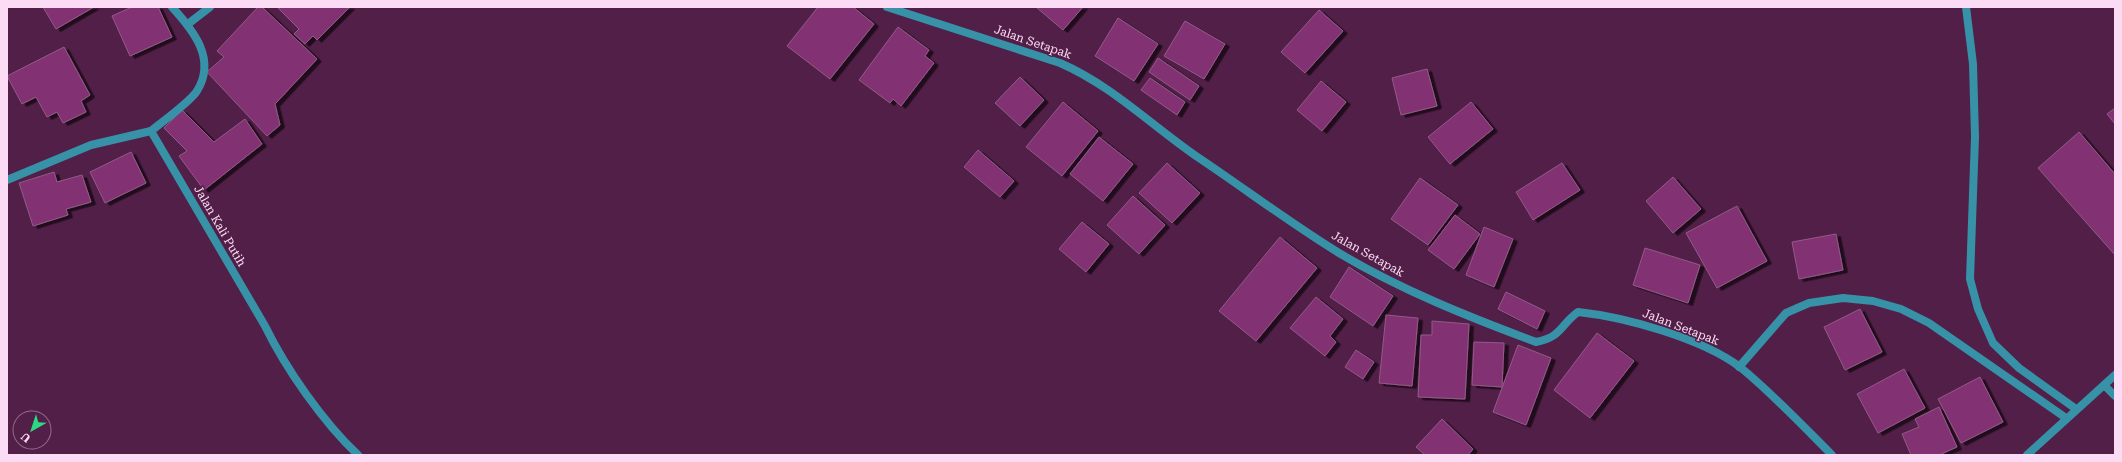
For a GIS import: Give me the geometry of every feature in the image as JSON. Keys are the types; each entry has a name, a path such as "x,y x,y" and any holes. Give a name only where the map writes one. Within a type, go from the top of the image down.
{"street":[{"path":"7,180 91,146 152,131 197,91 204,73 205,62 200,42 188,24 172,7"},
{"path":"188,24 210,7"},
{"name":"Jalan Setapak","path":"887,7 1060,63 1078,71 1126,103 1191,152 1339,253 1400,286 1448,307 1536,342 1548,340 1562,330 1571,317 1578,312 1632,322 1711,349 1739,367 1776,399 1832,455"},
{"path":"1966,7 1973,64 1975,137 1970,279 1978,309 1993,343 2019,368 2076,409"},
{"name":"Jalan Kali Putih","path":"152,131 265,326 280,356 347,445 358,455"},
{"path":"1739,367 1786,312 1809,303 1843,298 1873,301 1901,309 1929,323 2066,418"},
{"path":"2027,455 2115,375"},
{"path":"2104,385 2115,396"}],"building":[{"path":"43,7 94,7 56,29"},
{"path":"132,7 158,7 172,37 130,56 112,16"},
{"path":"258,7 262,7 317,59 275,104 280,125 267,136 207,72 224,57 217,51"},
{"path":"277,7 350,7 317,40 313,36 305,44 294,34 299,29"},
{"path":"818,7 853,7 874,24 830,79 787,46"},
{"path":"1036,7 1083,7 1063,30"},
{"path":"1319,10 1343,31 1305,73 1281,52"},
{"path":"1118,18 1158,44 1134,81 1095,56"},
{"path":"1185,21 1225,44 1204,79 1164,56"},
{"path":"898,27 929,50 925,56 934,63 901,106 893,99 890,103 859,80"},
{"path":"64,47 90,95 81,101 86,112 63,123 57,112 47,117 36,97 22,104 7,76"},
{"path":"1158,58 1199,86 1190,100 1149,72"},
{"path":"1427,69 1437,106 1401,115 1392,78"},
{"path":"1020,77 1044,100 1020,126 995,103"},
{"path":"1150,78 1185,102 1177,115 1141,90"},
{"path":"1321,81 1346,102 1322,131 1297,110"},
{"path":"1063,102 1098,131 1062,176 1026,147"},
{"path":"1471,102 1493,129 1450,164 1428,137"},
{"path":"2115,108 2115,124 2107,114"},
{"path":"182,110 214,142 245,119 262,144 204,190 179,156 187,151 164,128"},
{"path":"2079,132 2115,174 2115,255 2038,168"},
{"path":"1099,137 1133,164 1103,201 1070,174"},
{"path":"978,150 1014,181 1000,197 964,167"},
{"path":"131,152 146,183 105,203 90,172"},
{"path":"1167,163 1200,193 1172,223 1139,193"},
{"path":"1562,163 1580,190 1533,220 1516,192"},
{"path":"54,172 57,182 82,175 91,202 66,209 68,215 33,226 19,183"},
{"path":"1673,177 1701,209 1673,233 1646,201"},
{"path":"1420,178 1458,205 1428,245 1391,219"},
{"path":"1133,196 1165,225 1139,254 1107,225"},
{"path":"1737,206 1767,261 1717,288 1686,233"},
{"path":"1455,215 1480,234 1454,269 1428,250"},
{"path":"1082,222 1109,244 1086,272 1059,249"},
{"path":"1484,227 1513,239 1494,287 1466,275"},
{"path":"1836,234 1843,270 1799,279 1792,242"},
{"path":"1280,237 1317,268 1256,341 1219,311"},
{"path":"1645,248 1700,265 1688,303 1633,285"},
{"path":"1349,267 1393,296 1373,326 1330,297"},
{"path":"1506,292 1545,311 1537,329 1498,309"},
{"path":"1316,297 1343,319 1330,336 1336,342 1325,356 1290,328"},
{"path":"1860,309 1882,352 1845,370 1824,327"},
{"path":"1386,315 1418,318 1412,386 1379,383"},
{"path":"1432,321 1469,324 1465,399 1418,397 1421,335 1432,335"},
{"path":"1597,333 1634,361 1590,418 1554,390"},
{"path":"1474,342 1504,343 1502,387 1472,385"},
{"path":"1518,345 1551,358 1526,425 1493,412"},
{"path":"1356,350 1374,362 1363,379 1345,367"},
{"path":"1904,369 1925,408 1878,433 1857,394"},
{"path":"1980,377 2003,422 1961,443 1938,399"},
{"path":"1939,407 1957,447 1939,455 1911,455 1902,434 1919,427 1915,419"},
{"path":"1442,419 1473,449 1468,455 1425,455 1416,447"}]}
